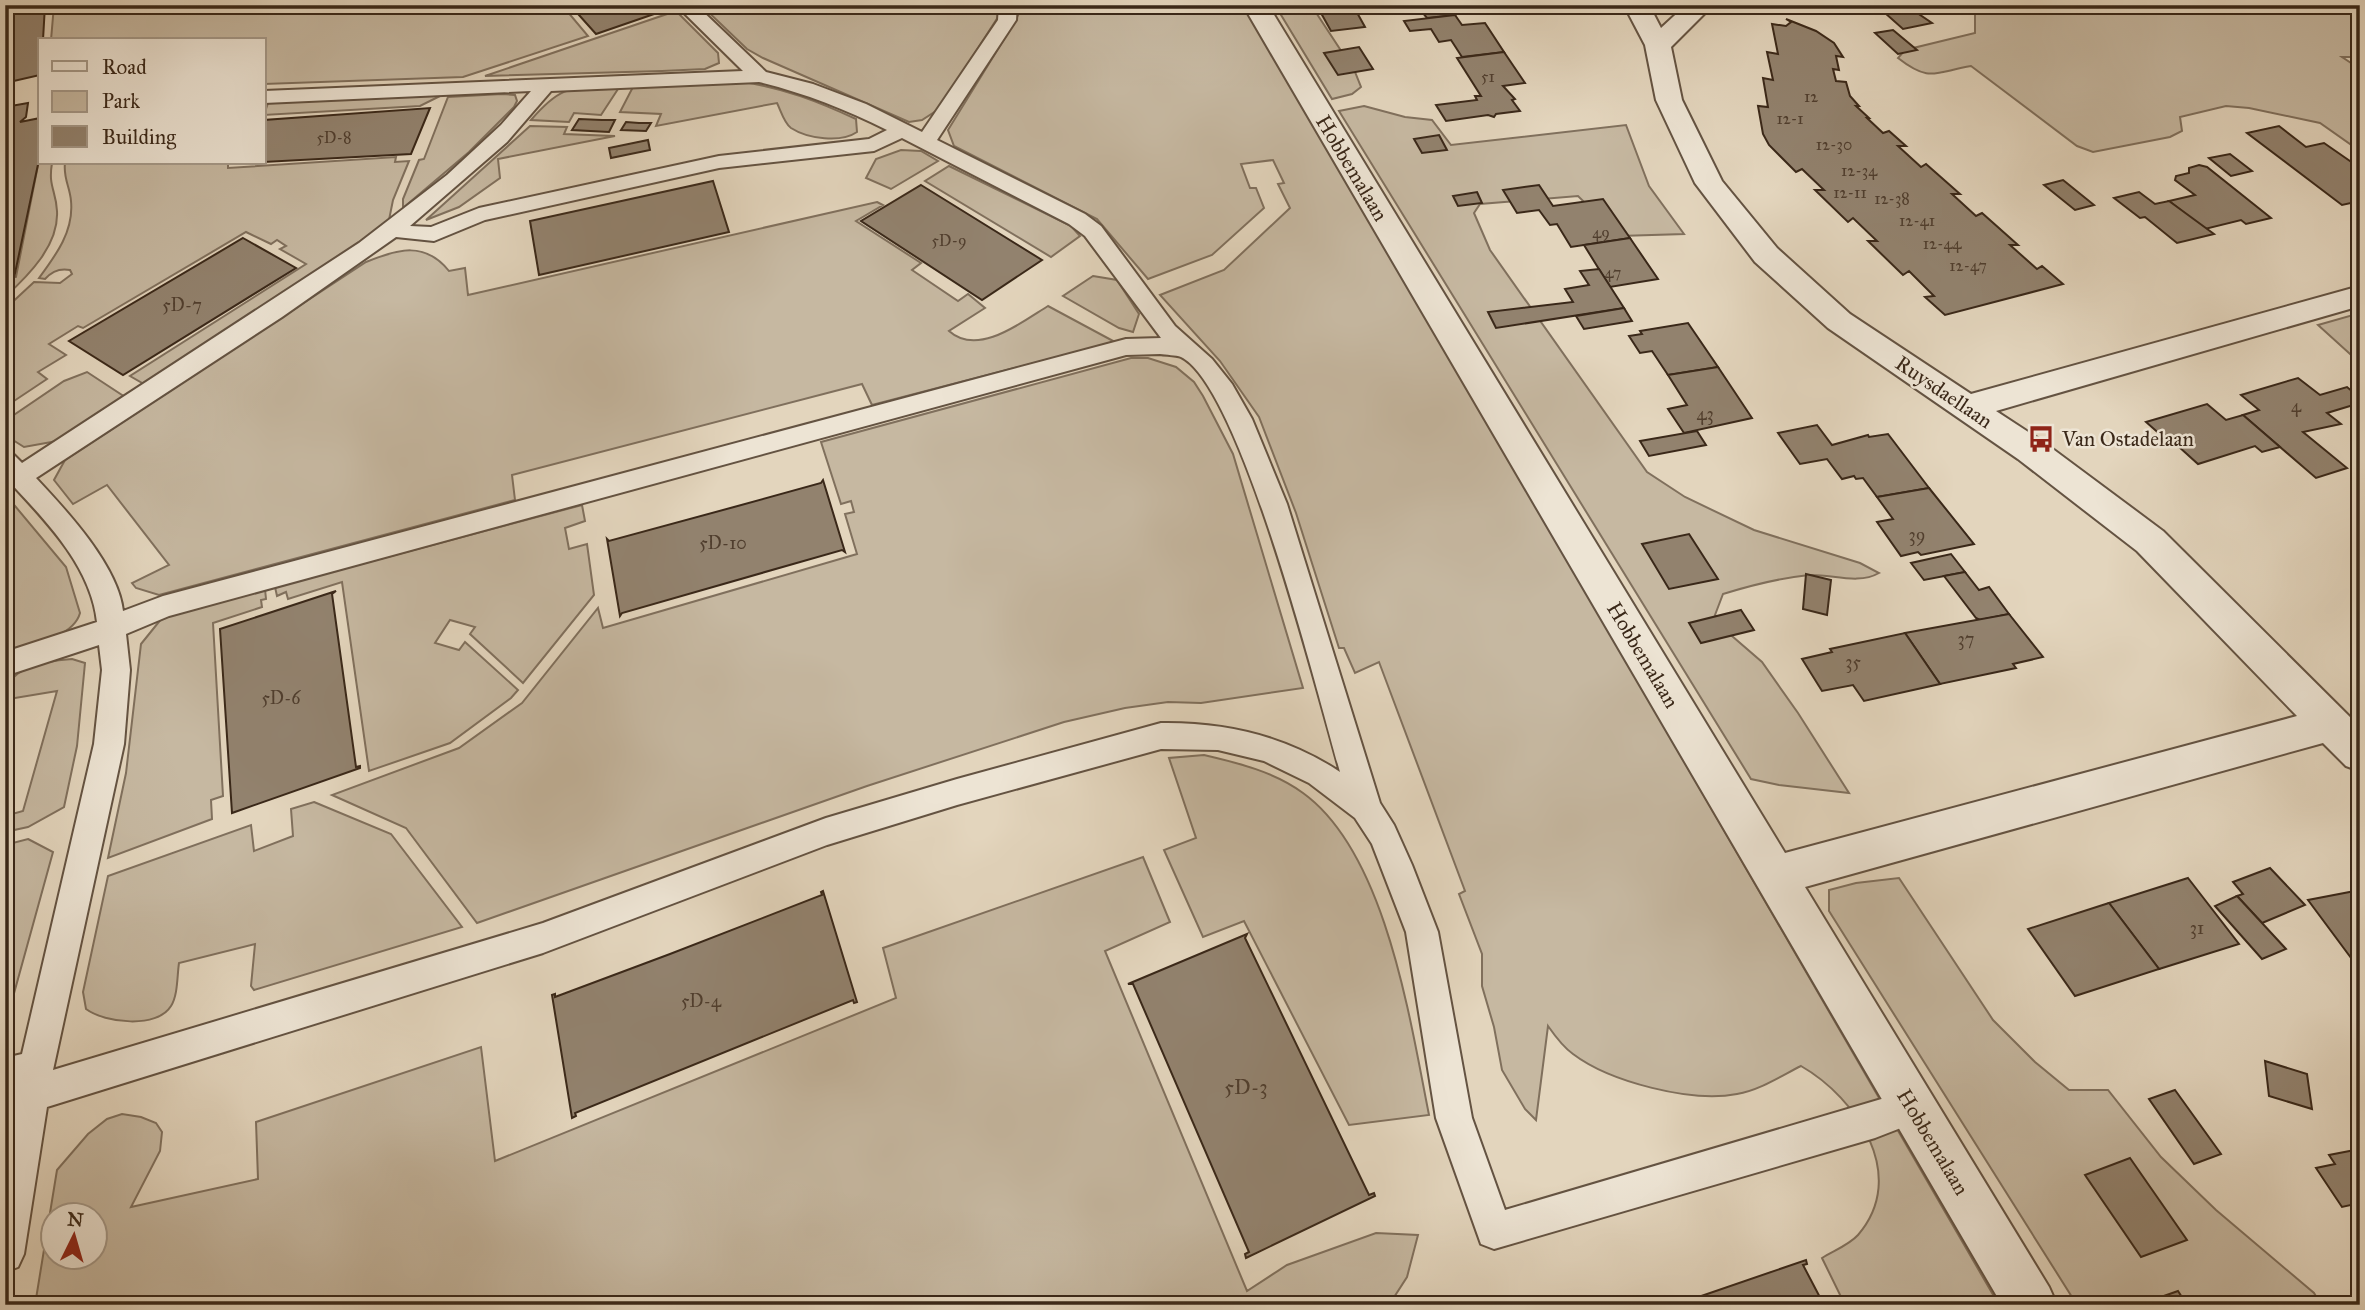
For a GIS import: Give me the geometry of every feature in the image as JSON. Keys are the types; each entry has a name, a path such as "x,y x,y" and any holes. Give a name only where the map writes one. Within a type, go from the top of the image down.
{"street":[{"name":"Hobbemalaan","path":"1255,5 2031,1305"},
{"name":"Ruysdaellaan","path":"1636,5 1658,45 1670,100 1709,183 1766,255 1839,321 2040,458 2150,541 2360,754"},
{"path":"1658,45 1701,5"},
{"path":"1967,407 2360,296"},
{"path":"1773,876 2330,724"}],"lane":[{"path":"685,5 758,75"},
{"path":"396,228 404,233 434,234 479,215 719,162 874,145 914,136 1007,20 1008,5"},
{"path":"266,97 758,75 806,88 859,108 1085,224 1167,331 1204,365 1224,390 1254,451 1274,504 1366,807 1397,865 1422,932 1454,1118 1494,1231 1912,1107"},
{"path":"5,1254 24,1079 108,744 116,670 108,598 94,569 49,508 13,468 295,298 396,228 464,172 511,127 526,112 545,83"},
{"path":"5,664 163,607 1126,347 1160,346 1185,350"},
{"path":"24,1079 543,938 825,832 1161,736 1223,736 1250,744 1311,768 1366,807"}],"green space":[{"path":"54,5 562,5 588,36 463,77 266,84 266,38 51,38"},
{"path":"701,5 997,5 998,17 939,109 922,120 909,122 747,49"},
{"path":"1018,5 1246,5 1999,1305 1845,1305 1822,1258 1854,1239 1872,1212 1878,1188 1877,1164 1870,1140 1857,1118 1822,1080 1801,1066 1762,1086 1737,1094 1719,1096 1675,1093 1629,1081 1589,1064 1566,1048 1548,1026 1536,1120 1525,1109 1502,1070 1494,1027 1482,986 1482,954 1459,894 1465,891 1379,662 1355,673 1344,648 1339,648 1296,513 1259,417 1220,361 1160,295 1224,270 1290,208 1278,184 1284,183 1273,160 1241,164 1250,188 1256,188 1264,208 1212,255 1148,279 1097,219 954,146 948,130 1014,23 1019,13"},
{"path":"1275,5 1311,5 1355,72 1361,87 1352,94 1332,99"},
{"path":"2002,5 2360,5 2360,57 2342,57 2360,69 2360,151 2320,123 2249,108 2226,106 2180,117 2182,131 2170,137 2093,152 2077,146 1971,66 1933,74 1918,71 1898,58 1905,50 1975,33 1975,14"},
{"path":"676,11 718,53 719,63 705,69 485,76"},
{"path":"743,82 815,101 856,119 857,132 842,138 806,135 789,126 777,103 656,126 661,114 620,112 634,85"},
{"path":"620,86 601,115 574,113 569,122 531,120 561,93 579,88"},
{"path":"446,93 420,106 266,115 268,103"},
{"path":"515,95 517,101 514,107 469,152 403,208 403,199 419,160 424,159 448,97"},
{"path":"1364,106 1405,117 1432,120 1451,145 1626,125 1649,186 1684,234 1619,236 1578,196 1480,204 1474,213 1490,250 1647,472 1685,497 1754,530 1860,563 1879,573 1854,579 1809,575 1755,585 1723,594 1715,615 1732,636 1762,662 1849,793 1751,779 1339,111"},
{"path":"530,126 567,127 564,134 615,136 498,159 500,178 459,207 426,220"},
{"path":"901,150 921,151 938,161 891,189 866,178 876,159"},
{"path":"396,157 395,162 409,161 393,200 388,225 144,384 130,376 306,264 280,249 286,246 277,240 271,244 246,232 83,328 78,326 49,344 66,355 38,372 47,379 5,407 5,309 34,282 60,283 72,274 70,270 63,269 53,272 45,279 39,278 57,251 70,222 71,201 65,164 228,164 228,168"},
{"path":"38,164 52,164 51,178 57,211 53,236 41,258 5,297 5,279 16,277"},
{"path":"949,166 1071,226 1080,236 1051,257 925,181"},
{"path":"877,202 883,205 856,221 921,263 912,270 958,301 968,294 985,308 949,331 961,338 986,339 1013,328 1048,306 1115,342 872,405 862,384 512,475 515,500 159,595 136,588 132,583 169,565 107,485 73,504 54,480 65,460 366,262 378,257 410,250 430,255 449,271 465,268 468,295"},
{"path":"1093,276 1117,280 1139,314 1133,332 1119,328 1063,296"},
{"path":"2360,313 2360,363 2318,325"},
{"path":"1131,358 1148,358 1176,367 1194,382 1203,396 1233,454 1303,688 1201,703 1168,702 1125,708 1064,722 867,786 477,923 406,828 332,795 459,748 522,703 598,608 603,628 857,554 845,514 854,512 851,501 841,504 821,442"},
{"path":"87,372 125,397 57,441 24,447 5,435 5,421 64,381"},
{"path":"5,494 66,567 80,613 76,622 59,635 5,652"},
{"path":"582,505 585,521 565,528 569,549 587,544 594,595 523,683 470,634 475,627 450,620 435,643 459,650 465,642 518,690 450,743 369,771 342,582 288,599 286,592 277,596 275,587"},
{"path":"265,589 266,599 261,600 262,607 213,623 223,796 211,800 212,819 108,858 126,773 141,644 162,618"},
{"path":"72,659 85,663 77,746 64,807 28,827 5,832 5,816 23,811 57,691 9,699 6,698 8,687 12,679 29,667"},
{"path":"1204,755 1256,769 1303,793 1331,820 1355,855 1374,896 1390,941 1403,987 1429,1115 1349,1125 1244,921 1203,937 1164,850 1196,838 1169,758"},
{"path":"314,802 391,834 462,927 254,990 251,986 255,944 179,963 173,1002 164,1013 154,1018 143,1021 118,1020 105,1018 86,1009 83,992 108,876 251,825 254,851 293,836 291,809"},
{"path":"28,839 53,852 5,1026 5,845"},
{"path":"1143,857 1170,922 1105,951 1247,1291 1287,1265 1376,1233 1418,1235 1407,1277 1389,1305 35,1305 40,1272 108,1272 108,1202 52,1202 57,1170 88,1134 107,1119 122,1114 141,1117 156,1123 162,1132 160,1151 131,1207 258,1179 256,1122 481,1047 495,1161 896,998 883,948"},
{"path":"1899,878 1993,1020 2035,1062 2069,1090 2108,1090 2161,1157 2216,1210 2314,1293 2321,1305 2077,1305 1829,911 1829,890 1856,883"}],"building":[{"path":"45,5 43,38 38,38 38,75 5,83 5,7"},
{"path":"570,5 650,5 657,13 596,34"},
{"path":"1416,5 1448,5 1455,15 1427,18"},
{"path":"1876,5 1920,5 1910,8 1932,23 1903,29"},
{"path":"1355,9 1365,27 1331,31 1321,13"},
{"path":"1455,15 1462,25 1485,23 1504,52 1462,57 1451,40 1439,42 1431,29 1410,31 1404,21"},
{"path":"1786,19 1816,31 1834,43 1843,57 1836,56 1839,70 1833,69 1836,81 1846,82 1850,96 1867,118 1883,133 1889,131 1906,146 1898,146 1921,167 1926,164 1960,194 1952,194 1976,216 1982,213 2018,245 2010,245 2037,269 2042,266 2063,284 1945,315 1925,297 1934,296 1909,271 1903,275 1868,241 1877,241 1853,218 1848,222 1815,190 1824,190 1802,169 1796,172 1769,145 1763,134 1758,106 1768,107 1763,78 1773,80 1767,52 1778,54 1772,24 1786,26 1791,22"},
{"path":"1893,30 1917,50 1898,54 1875,33"},
{"path":"1359,47 1373,69 1338,75 1324,53"},
{"path":"1504,52 1525,83 1503,86 1515,99 1512,100 1520,111 1496,114 1494,117 1488,115 1446,121 1436,105 1477,100 1475,96 1481,96 1457,58"},
{"path":"28,103 26,117 20,122 38,118 38,164 14,278 5,280 5,107"},
{"path":"430,108 411,154 266,162 266,120"},
{"path":"579,119 615,120 609,132 572,130"},
{"path":"626,122 651,123 646,131 621,130"},
{"path":"2279,126 2306,147 2324,143 2360,168 2360,201 2342,205 2247,133"},
{"path":"1439,135 1447,150 1422,153 1414,139"},
{"path":"648,140 650,150 611,158 609,148"},
{"path":"2230,154 2252,171 2231,176 2209,158"},
{"path":"2199,165 2207,167 2271,218 2246,224 2241,220 2205,229 2169,201 2195,195 2175,180 2176,176 2189,173 2189,168"},
{"path":"2063,180 2094,205 2075,210 2044,185"},
{"path":"713,181 729,232 539,275 530,221"},
{"path":"921,185 1042,260 982,300 861,221"},
{"path":"1539,185 1553,206 1603,199 1630,238 1571,247 1557,224 1550,225 1539,210 1517,213 1503,190"},
{"path":"1477,192 1482,203 1458,206 1453,196"},
{"path":"2139,192 2155,204 2169,201 2214,234 2177,243 2145,217 2140,218 2114,198"},
{"path":"243,238 296,268 123,375 69,341"},
{"path":"1630,238 1658,279 1610,287 1584,245"},
{"path":"1599,269 1624,308 1496,328 1488,312 1573,302 1565,289 1589,285 1580,271"},
{"path":"1624,308 1632,321 1584,329 1576,316"},
{"path":"1688,323 1718,367 1668,375 1652,351 1640,353 1629,336 1642,334 1640,331"},
{"path":"1718,367 1752,418 1684,433 1668,409 1687,405 1668,375"},
{"path":"2298,378 2320,395 2347,387 2360,398 2360,403 2327,413 2341,424 2303,432 2347,468 2316,478 2243,415 2259,410 2241,395"},
{"path":"2207,404 2226,420 2243,415 2280,447 2262,452 2255,446 2198,464 2167,436 2163,437 2146,422"},
{"path":"1817,425 1832,445 1868,435 1888,434 1929,488 1877,497 1863,478 1856,479 1854,476 1842,479 1827,459 1800,464 1778,433"},
{"path":"1697,431 1706,445 1649,456 1640,441"},
{"path":"823,480 845,552 842,550 622,613 620,616 607,539 609,541 734,507 821,483"},
{"path":"1929,488 1974,544 1921,555 1918,552 1901,556 1877,522 1893,519 1877,497"},
{"path":"1689,534 1718,579 1669,589 1642,544"},
{"path":"1951,554 1965,572 1924,580 1911,563"},
{"path":"1965,572 1979,590 1989,587 2009,614 1980,620 1976,618 1944,576"},
{"path":"1806,574 1831,580 1827,615 1803,609"},
{"path":"336,591 332,594 356,767 360,768 232,813 220,629"},
{"path":"1741,610 1754,630 1701,643 1689,623"},
{"path":"2009,614 2043,657 2013,664 2016,668 1940,684 1905,633"},
{"path":"1905,633 1940,684 1864,701 1853,685 1822,691 1802,659 1832,652 1830,649"},
{"path":"2270,868 2305,905 2262,923 2237,896 2243,894 2233,882"},
{"path":"2188,878 2239,944 2159,969 2109,903"},
{"path":"2360,890 2360,970 2308,900"},
{"path":"823,891 857,1002 854,1003 853,1000 575,1113 576,1116 572,1118 552,995 555,994 555,997 670,954 822,895"},
{"path":"2237,896 2286,949 2262,959 2215,906"},
{"path":"2109,903 2159,969 2075,996 2028,929"},
{"path":"1247,934 1245,938 1369,1195 1374,1193 1375,1196 1246,1258 1245,1254 1249,1252 1133,984 1128,984"},
{"path":"2265,1061 2307,1074 2312,1109 2269,1096"},
{"path":"2175,1090 2221,1154 2194,1164 2149,1099"},
{"path":"2360,1149 2360,1203 2342,1207 2316,1168 2335,1164 2329,1155"},
{"path":"2130,1158 2187,1240 2141,1257 2085,1175"},
{"path":"1806,1260 1807,1264 1803,1265 1824,1305 1678,1304"},
{"path":"2178,1291 2187,1305 2138,1305"}],"place":[{"name":"Van Ostadelaan","path":"2041,439"}]}
